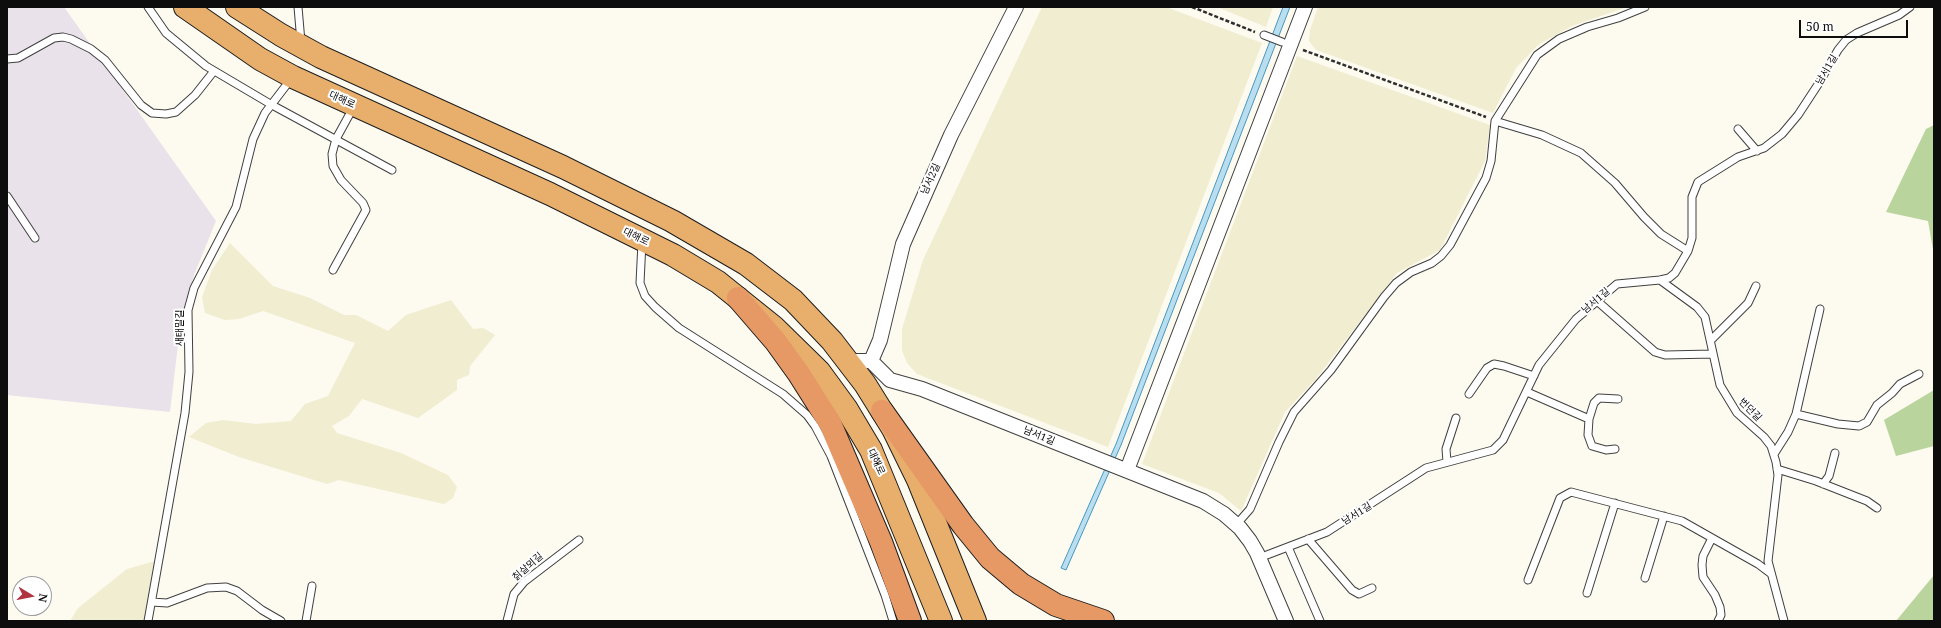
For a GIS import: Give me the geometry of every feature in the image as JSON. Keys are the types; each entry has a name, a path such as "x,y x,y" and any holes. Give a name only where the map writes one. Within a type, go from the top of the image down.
{"highway":[{"name":"대해로","path":"185,7 260,59 292,77 550,194 673,255 718,282 774,327 819,371 846,408 871,450 941,621"},
{"path":"237,7 301,46 563,167 672,221 746,264 793,300 832,341 848,361 865,384 893,429 918,480 975,621"},
{"path":"738,298 776,342 800,374 830,423 875,527 910,621"},
{"path":"882,411 963,525 990,558 1021,584 1050,601 1072,611 1103,621"}],"street":[{"name":"남서2길","path":"871,361 880,340 903,244 951,136 1016,7"},
{"path":"1124,469 1242,174 1286,44 1305,7"},
{"path":"848,361 871,361"},
{"name":"남서1길","path":"871,361 890,380 922,389 1124,469 1202,501 1224,514 1250,541 1259,558 1286,621"}],"lane":[{"path":"148,7 166,33 214,71 272,105 392,170"},
{"path":"298,7 301,46"},
{"path":"1236,525 1250,510 1279,442 1294,412 1331,370 1384,297 1396,283 1411,272 1432,263 1441,256 1450,245 1486,178 1491,161 1495,121 1537,55 1559,38 1645,7"},
{"name":"남서1길","path":"1259,558 1327,532 1426,468 1472,457 1493,450 1503,440 1539,365 1576,319 1596,300 1617,284 1660,280 1669,278 1675,273 1688,251 1692,238 1692,196 1698,182 1738,157 1757,151 1782,134 1798,115 1838,50 1846,40 1857,33 1899,15 1910,7"},
{"path":"1264,35 1286,44"},
{"path":"7,58 18,58 54,38 63,37 71,39 91,49 105,60 141,105 152,113 166,114 176,112 195,95 214,71"},
{"name":"새태말길","path":"148,621 185,413 189,372 188,310 194,288 236,207 253,139 265,113 292,77"},
{"path":"333,270 366,210 363,203 341,180 333,166 332,154 336,139 354,106"},
{"path":"1495,121 1542,135 1581,153 1611,179 1661,234 1688,251"},
{"path":"1738,129 1757,151"},
{"path":"7,196 35,238"},
{"path":"642,240 640,282 645,296 655,307 679,328 783,394 816,426 831,456 885,595 893,621"},
{"name":"번던길","path":"1660,280 1697,307 1705,318 1720,385 1729,403 1737,413 1764,438 1771,446 1774,454 1777,469 1777,494 1768,561 1784,621"},
{"path":"1710,340 1748,303 1756,286"},
{"path":"1596,300 1655,352 1665,355 1713,354"},
{"path":"1774,454 1788,432 1796,414 1820,309"},
{"path":"1468,394 1487,368 1494,364 1534,376"},
{"path":"1796,414 1838,424 1859,426 1868,422 1877,405 1892,393 1900,384 1919,374"},
{"path":"1527,392 1589,419"},
{"path":"1615,449 1606,450 1592,446 1588,435 1589,419 1594,403 1599,398 1618,399"},
{"path":"1447,462 1446,449 1456,418"},
{"path":"1823,484 1829,476 1835,453"},
{"path":"1777,469 1823,484 1866,501 1877,508"},
{"path":"1528,580 1560,498 1571,492 1682,521 1758,564 1770,573"},
{"path":"1587,593 1615,503"},
{"path":"1644,578 1664,516"},
{"path":"1712,538 1703,556 1702,565 1703,577 1715,595 1720,607 1721,616 1718,621"},
{"path":"1308,539 1352,590 1359,594 1372,588"},
{"name":"칡살뫼길","path":"507,621 514,594 524,582 579,540"},
{"path":"1288,547 1320,621"},
{"path":"306,621 312,586"},
{"path":"152,602 167,604 207,588 226,587 237,591 262,610 281,621"}],"path":[{"path":"1192,7 1264,35"},
{"path":"1286,44 1495,121"}],"shaded area":[{"path":"7,7 64,7 216,221 194,275 180,328 170,412 7,395"},
{"path":"1042,7 1166,7 1262,43 1108,447 917,374 907,363 902,350 902,329 923,260"},
{"path":"1217,7 1273,7 1266,27"},
{"path":"1318,7 1627,7 1572,26 1538,45 1516,68 1493,113 1316,50 1309,41 1310,30"},
{"path":"1297,56 1490,125 1485,161 1440,250 1397,273 1316,379 1285,412 1241,511 1219,493 1142,464"},
{"path":"230,243 273,286 310,298 344,315 356,315 388,331 406,315 451,300 473,329 483,328 495,335 470,366 469,375 457,380 457,390 418,418 362,399 349,416 332,426 337,433 401,453 448,475 457,487 453,498 444,504 339,480 327,484 239,457 189,437 206,423 223,420 256,424 291,421 305,404 328,396 355,343 263,311 239,319 225,320 205,313 202,297 212,270"},
{"path":"155,561 144,621 70,621 78,608 127,569"}],"green space":[{"path":"1934,125 1934,255 1928,221 1886,212 1926,129"},
{"path":"1934,390 1934,446 1896,456 1884,420"},
{"path":"1934,575 1934,621 1896,621"}],"water":[{"path":"1283,7 1290,7 1121,445 1066,570 1061,568 1116,444"}]}
